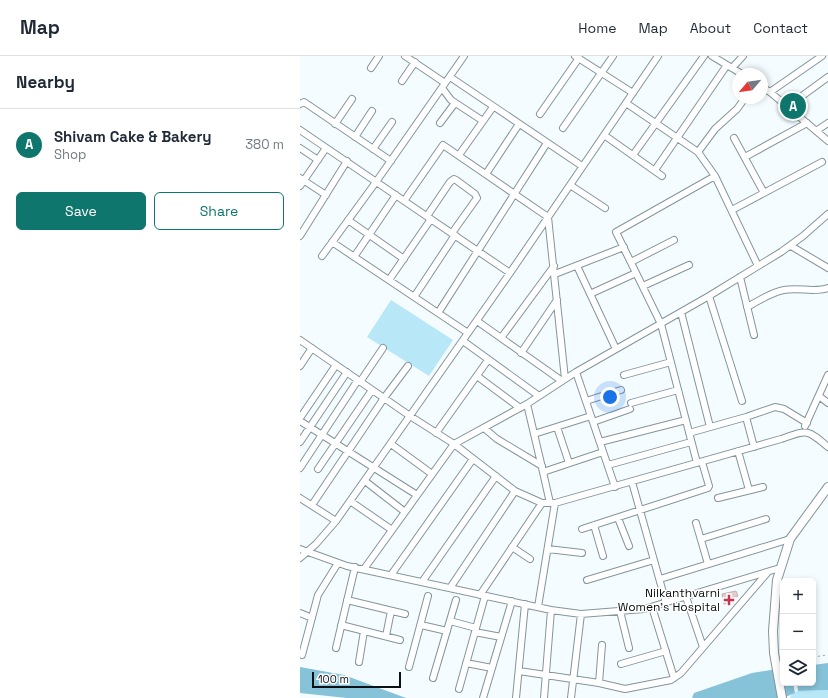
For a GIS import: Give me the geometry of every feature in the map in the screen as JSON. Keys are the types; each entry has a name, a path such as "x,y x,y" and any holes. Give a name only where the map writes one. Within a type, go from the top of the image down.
{"main road":[{"path":"782,698 776,665 773,631 777,580 790,538 828,487"}],"street":[{"path":"371,68 379,56"},
{"path":"405,56 444,85 449,99 483,121"},
{"path":"322,256 391,161 463,56"},
{"path":"563,128 613,56"},
{"path":"300,558 316,544 336,521 365,481 477,321 658,56"},
{"path":"633,155 704,56"},
{"path":"655,170 730,66 743,56"},
{"path":"822,56 770,92 828,142"},
{"path":"540,114 577,57 633,93"},
{"path":"715,57 733,68"},
{"path":"402,81 415,62"},
{"path":"450,77 582,166"},
{"path":"787,107 828,78"},
{"path":"335,124 352,99"},
{"path":"300,104 304,102 391,161"},
{"path":"440,123 455,103"},
{"path":"626,103 698,152 716,176 758,266"},
{"path":"698,152 715,129 741,104"},
{"path":"459,155 493,107"},
{"path":"355,137 372,112"},
{"path":"373,149 392,122"},
{"path":"745,157 807,123"},
{"path":"816,131 828,123"},
{"path":"486,174 519,124"},
{"path":"301,132 510,273"},
{"path":"604,135 662,176"},
{"path":"734,138 764,192"},
{"path":"438,313 547,143"},
{"path":"404,201 442,146 445,146 548,217 555,274 563,380"},
{"path":"300,148 318,160"},
{"path":"326,148 301,181 326,195"},
{"path":"300,236 346,161"},
{"path":"732,210 822,162"},
{"path":"582,529 708,488 709,486 709,482 691,442 661,324 616,232 716,176"},
{"path":"389,280 404,259 450,182 454,179 456,180 475,194 477,198 414,297"},
{"path":"570,185 605,208"},
{"path":"354,257 396,195"},
{"path":"364,569 454,444 527,404 576,372 709,296 791,246 828,214"},
{"path":"348,220 404,259"},
{"path":"631,262 674,240"},
{"path":"332,242 468,333"},
{"path":"791,246 828,268"},
{"path":"555,274 624,247"},
{"path":"643,286 689,265"},
{"path":"501,338 554,266"},
{"path":"577,266 616,349"},
{"path":"590,294 636,273"},
{"path":"740,277 754,335"},
{"path":"747,307 767,296 783,290 817,290 828,288"},
{"path":"709,296 742,401"},
{"path":"521,352 557,300"},
{"path":"681,312 710,428"},
{"path":"477,321 563,380"},
{"path":"300,340 410,416 454,444 515,490 542,503 552,503 615,487 803,432 812,434 826,445 828,437"},
{"path":"463,341 539,396"},
{"path":"300,366 312,348"},
{"path":"300,468 322,434 383,348"},
{"path":"436,433 488,360"},
{"path":"624,376 671,362"},
{"path":"300,418 336,365"},
{"path":"312,505 384,398 408,366"},
{"path":"300,442 347,372"},
{"path":"576,372 615,487"},
{"path":"803,432 828,375"},
{"path":"476,376 520,408"},
{"path":"318,469 372,390"},
{"path":"586,401 621,390"},
{"path":"534,434 592,419 678,390"},
{"path":"819,396 828,403"},
{"path":"527,404 552,503 548,548 538,607"},
{"path":"689,433 780,407 806,423"},
{"path":"746,417 754,447"},
{"path":"600,442 686,420"},
{"path":"300,421 417,494"},
{"path":"557,427 569,463"},
{"path":"484,428 497,439 543,469 569,463 604,452"},
{"path":"608,465 691,442"},
{"path":"391,444 432,474"},
{"path":"738,451 749,490"},
{"path":"391,575 473,459"},
{"path":"422,582 496,476"},
{"path":"365,481 405,512"},
{"path":"632,482 666,603"},
{"path":"718,498 763,487"},
{"path":"450,588 515,490"},
{"path":"300,498 336,521"},
{"path":"350,501 392,530"},
{"path":"459,689 475,630 482,595 542,503"},
{"path":"618,518 629,546"},
{"path":"701,539 766,519"},
{"path":"696,523 708,564"},
{"path":"594,525 603,556"},
{"path":"660,579 790,538"},
{"path":"512,547 530,559"},
{"path":"300,548 338,563 551,610 580,614 644,609 780,568"},
{"path":"548,548 582,552"},
{"path":"587,580 654,560"},
{"path":"302,655 318,596 338,563"},
{"path":"336,648 355,567"},
{"path":"518,672 573,679 630,689 671,680 681,673 749,596 768,572"},
{"path":"409,667 428,596"},
{"path":"686,597 703,647"},
{"path":"347,600 405,614"},
{"path":"433,678 456,600"},
{"path":"483,698 512,601"},
{"path":"516,698 525,604"},
{"path":"652,607 674,678"},
{"path":"544,698 551,610"},
{"path":"620,610 629,648"},
{"path":"386,636 391,611"},
{"path":"300,613 312,618"},
{"path":"571,698 580,614"},
{"path":"450,622 501,637"},
{"path":"341,625 400,640"},
{"path":"421,625 447,631"},
{"path":"358,662 364,631"},
{"path":"599,683 602,645"},
{"path":"621,664 666,651"},
{"path":"466,663 492,668"}],"path":[{"path":"816,657 828,655"}],"shaded area":[{"path":"391,300 453,340 429,376 367,337"},
{"path":"828,663 828,690 798,691 797,686 816,686 816,665"},
{"path":"300,667 344,675 406,698 347,698 300,693"},
{"path":"780,668 780,686 794,686 795,693 783,698 692,698 694,693 752,673"},
{"path":"828,690 828,698 790,698 791,695 798,691"}],"building":[{"path":"736,591 738,596 733,598 734,602 724,604 722,594"}],"place":[{"name":"Shivam Cake & Bakery","path":"793,106"},
{"name":"Nilkanthvarni Women's Hospital","path":"729,600"}]}
